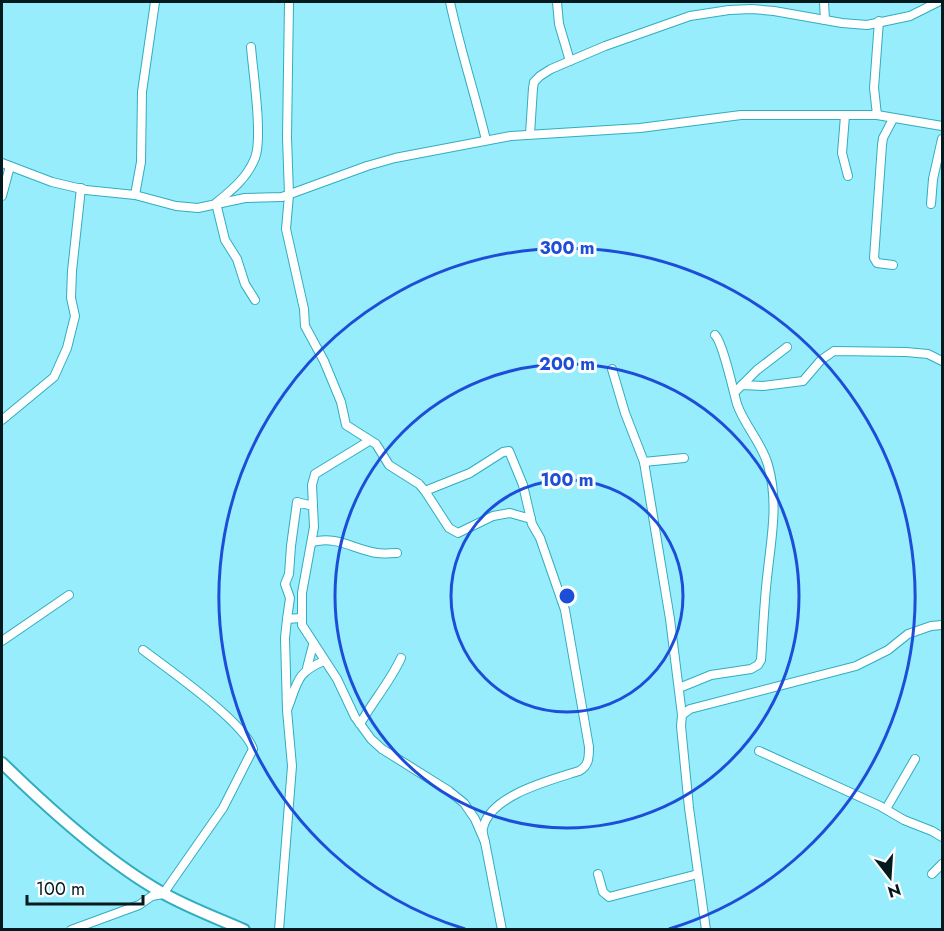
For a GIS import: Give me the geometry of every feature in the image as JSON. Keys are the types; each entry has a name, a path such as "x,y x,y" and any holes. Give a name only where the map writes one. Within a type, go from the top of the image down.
{"street":[{"path":"135,195 141,162 142,92 155,2"},
{"path":"289,2 287,137 289,195 286,229 304,309 305,326 324,361 341,402 346,424 376,444 392,467 409,477 424,491 449,528 458,533 493,516 510,513 531,519"},
{"path":"450,2 459,46 477,101 486,140"},
{"path":"556,2 559,24 570,61"},
{"path":"824,2 825,20"},
{"path":"530,134 534,82 540,75 570,61 690,16 740,9 774,11 867,25 910,16 938,2"},
{"path":"877,115 874,88 879,21"},
{"path":"216,203 239,184 255,158 258,148 252,47"},
{"path":"135,195 142,180 144,119 149,76"},
{"path":"2,162 52,182 81,189 135,195 176,206 198,208 245,198 289,195 358,169 395,158 530,134 640,128 741,115 845,117 877,115 942,126"},
{"path":"845,117 842,153 848,176"},
{"path":"893,119 882,145 874,258 877,263 893,265"},
{"path":"931,204 933,179 942,139"},
{"path":"2,196 10,166"},
{"path":"239,184 245,198"},
{"path":"2,420 54,377 67,348 75,316 71,298 72,271 81,189"},
{"path":"216,203 225,240 237,259 245,284 255,300"},
{"path":"715,336 719,340 730,382 739,388 803,381 821,360 834,351 928,354 942,361"},
{"path":"679,688 711,675 751,669 761,660 774,497 768,463 737,404 739,388 757,370 787,348"},
{"path":"612,369 625,413 644,462 670,619 706,930"},
{"path":"369,441 315,474 312,485 313,542 302,594 300,618 306,633 337,679 360,724 382,749 464,803 475,819 485,842"},
{"path":"424,491 470,473 507,450 524,485 534,530 540,538 568,621 589,747 589,760 579,771 522,790 503,801 488,819 483,829 502,930"},
{"path":"644,462 684,458"},
{"path":"279,930 292,766 287,710 285,638 290,598 285,584 289,574 297,502 313,506"},
{"path":"313,542 321,539 342,542 377,553 397,553"},
{"path":"2,641 69,595"},
{"path":"287,619 300,618"},
{"path":"682,716 690,710 856,666 888,650 908,634 931,626 942,625"},
{"path":"307,668 313,645"},
{"path":"71,930 139,905 152,896 163,894 213,822 253,749 233,723 198,691 143,650"},
{"path":"360,724 373,700 392,676 401,658"},
{"path":"287,710 300,676 307,668 324,661"},
{"path":"286,672 300,676"},
{"path":"759,751 886,809 904,820 942,835"},
{"path":"886,809 915,759"},
{"path":"2,763 33,794 133,875 163,894 244,930"},
{"path":"932,874 942,864"},
{"path":"598,874 603,892 609,897 698,874"}]}
